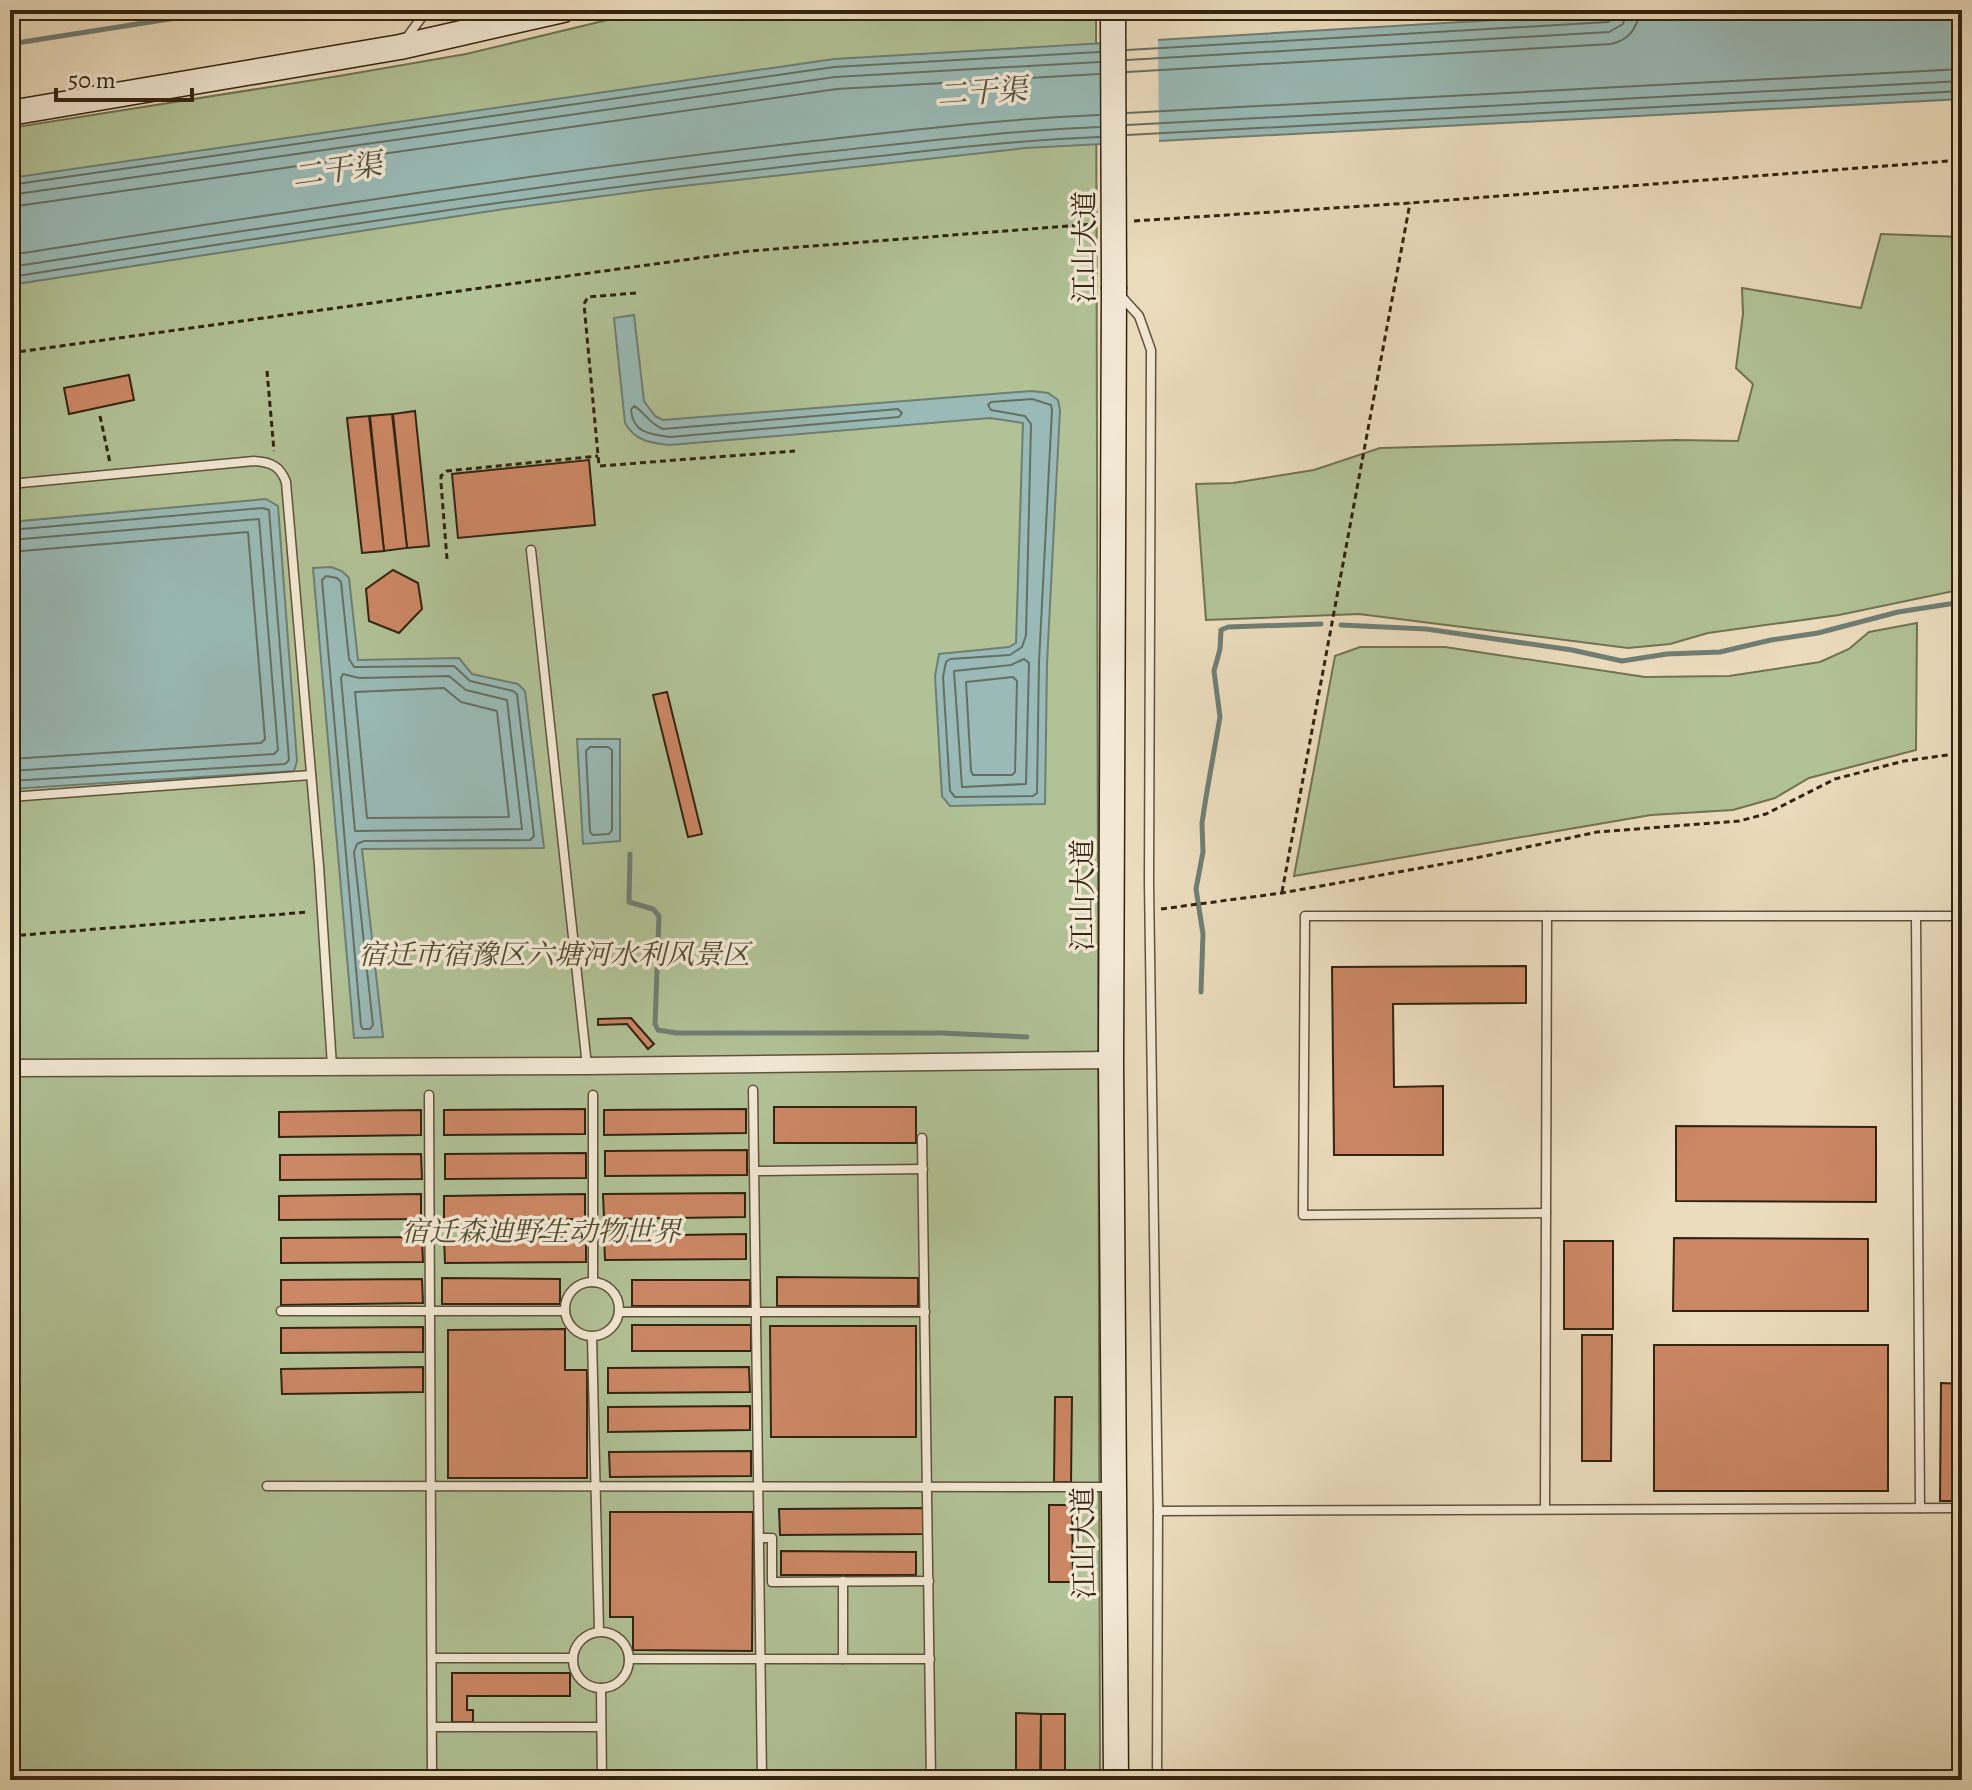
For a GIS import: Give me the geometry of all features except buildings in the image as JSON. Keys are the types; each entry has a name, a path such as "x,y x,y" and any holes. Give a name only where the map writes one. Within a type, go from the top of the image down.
{"main road":[{"path":"10,113 400,47 563,10"},
{"name":"江山大道","path":"1113,10 1111,1060 1116,1780"}],"street":[{"path":"10,1068 1111,1060"}],"lane":[{"path":"400,47 427,10"},
{"path":"1114,289 1139,316 1151,350 1150,911 1158,1511 1157,1780"},
{"path":"10,484 254,461 268,462 282,472 286,482 311,775 332,1067"},
{"path":"531,550 587,1066"},
{"path":"10,797 311,775"},
{"path":"1546,1213 1303,1215 1305,916 1962,916"},
{"path":"1545,1509 1547,916"},
{"path":"1916,916 1920,1508"},
{"path":"753,1090 762,1780"},
{"path":"429,1095 432,1780"},
{"path":"593,1095 593,1282"},
{"path":"922,1138 931,1780"},
{"path":"754,1171 923,1169"},
{"path":"593,1282 606,1285 613,1291 618,1299 619,1312 615,1325 609,1331 592,1337 575,1331 565,1311 572,1290 593,1282"},
{"path":"281,1311 565,1311"},
{"path":"619,1312 925,1312"},
{"path":"592,1337 599,1631"},
{"path":"267,1486 1113,1487"},
{"path":"1158,1511 1962,1508"},
{"path":"759,1538 772,1538 772,1582 929,1581"},
{"path":"843,1581 843,1659"},
{"path":"599,1631 616,1636 623,1642 629,1659 624,1676 601,1688 583,1682 576,1674 572,1658 581,1638 599,1631"},
{"path":"432,1658 572,1658"},
{"path":"629,1659 930,1659"},
{"path":"601,1688 602,1780"},
{"path":"432,1727 601,1727"}],"path":[{"path":"10,13 32,10"},
{"path":"1132,221 1410,203 1962,160"},
{"path":"1282,893 1410,203"},
{"path":"10,353 749,251 1100,224"},
{"path":"636,293 588,297 584,304 599,466 795,451"},
{"path":"267,371 276,467"},
{"path":"100,416 113,474"},
{"path":"447,559 441,476 447,471 598,456"},
{"path":"1150,911 1282,893 1476,858 1597,832 1739,821 1766,814 1835,779 1904,761 1962,753"},
{"path":"10,936 322,911"}],"green space":[{"name":"宿迁市宿豫区六塘河水利风景区","path":"649,10 1096,10 1100,1780 10,1780 10,128 466,54"},
{"path":"1881,234 1962,237 1962,577 1959,590 1839,615 1708,633 1670,644 1628,648 1359,614 1206,620 1196,484 1233,483 1314,470 1380,448 1738,441 1753,384 1736,368 1743,314 1742,288 1861,308"},
{"path":"1917,623 1916,750 1809,778 1775,798 1733,810 1651,815 1294,876 1335,656 1360,647 1445,647 1645,677 1729,676 1820,662 1849,649 1869,632"}],"water":[{"name":"二干渠","path":"1667,10 1962,10 1962,99 1026,148 504,209 10,285 10,178 834,59"},
{"path":"634,315 644,401 655,416 663,420 1032,391 1048,393 1058,400 1060,410 1047,663 1045,804 950,806 942,796 935,676 939,654 1009,647 1016,643 1023,423 990,418 670,445 650,442 633,434 625,423 614,318"},
{"path":"266,499 278,506 297,761 294,771 10,789 10,522"},
{"path":"331,567 349,578 358,660 459,658 472,674 518,684 525,691 544,848 362,849 383,1037 354,1038 313,568"},
{"path":"577,739 620,739 620,841 583,844"}],"pier":[{"path":"1158,37 1159,146 1105,148 1105,40"}],"waterway":[{"path":"10,44 227,10"},
{"path":"1341,625 1426,629 1572,650 1622,661 1667,654 1720,652 1818,633 1898,612 1962,602"},
{"path":"1201,992 1203,934 1196,889 1203,852 1202,823 1220,717 1214,671 1221,630 1228,627 1321,624"},
{"path":"630,854 629,902 653,909 659,916 655,1024 658,1030 677,1033 941,1033 1027,1037"}],"park label":[{"name":"宿迁森迪野生动物世界","path":"541,1231"}]}
